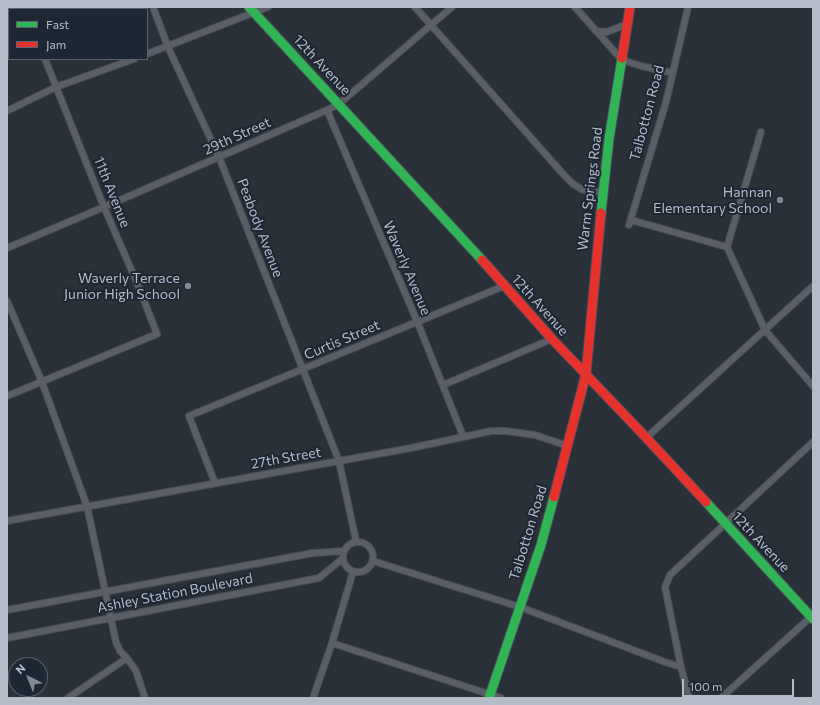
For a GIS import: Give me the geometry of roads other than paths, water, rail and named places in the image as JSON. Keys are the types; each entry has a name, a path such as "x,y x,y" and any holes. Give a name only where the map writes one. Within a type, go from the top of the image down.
{"street":[{"name":"Peabody Avenue","path":"153,7 168,47 219,157 338,461 356,542"},
{"path":"148,54 168,47 251,10 268,7"},
{"path":"415,7 573,184 583,190 603,192"},
{"name":"29th Street","path":"7,248 339,104 452,7"},
{"path":"575,7 622,60 673,73"},
{"name":"Warm Springs Road","path":"586,374 603,192 630,7"},
{"name":"Talbotton Road","path":"688,7 666,102 630,222 727,247"},
{"name":"12th Avenue","path":"251,10 451,225 552,339 812,617"},
{"path":"596,31 607,32 627,24"},
{"name":"11th Avenue","path":"42,382 157,334 45,60"},
{"path":"7,111 56,87 131,60"},
{"name":"Waverly Avenue","path":"327,110 417,321 463,436"},
{"path":"761,132 727,247 765,330 813,386"},
{"name":"Curtis Street","path":"215,482 189,416 504,286"},
{"path":"646,438 813,286"},
{"path":"7,301 42,382 88,506 116,642 120,651 136,671 145,698"},
{"path":"443,385 552,339"},
{"name":"Talbotton Road","path":"489,696 541,544 586,374"},
{"path":"7,396 42,382"},
{"name":"27th Street","path":"7,521 215,482 411,448 491,431 506,431 535,435 568,446"},
{"path":"689,698 681,667 665,587 670,576 813,442"},
{"path":"356,542 361,542 369,546 373,556 371,565 363,572 353,572 346,567 342,559 344,551 351,543 356,542"},
{"name":"Ashley Station Boulevard","path":"7,610 298,556 344,551"},
{"name":"Ashley Station Boulevard","path":"7,638 319,578 342,559"},
{"path":"373,561 520,607 681,667"},
{"path":"313,698 332,643 353,572"},
{"path":"721,698 812,617"},
{"path":"332,643 489,696 501,698"},
{"path":"68,698 127,658"}],"place":[{"name":"Hannan Elementary School","path":"780,200"},
{"name":"Waverly Terrace Junior High School","path":"188,286"}]}
